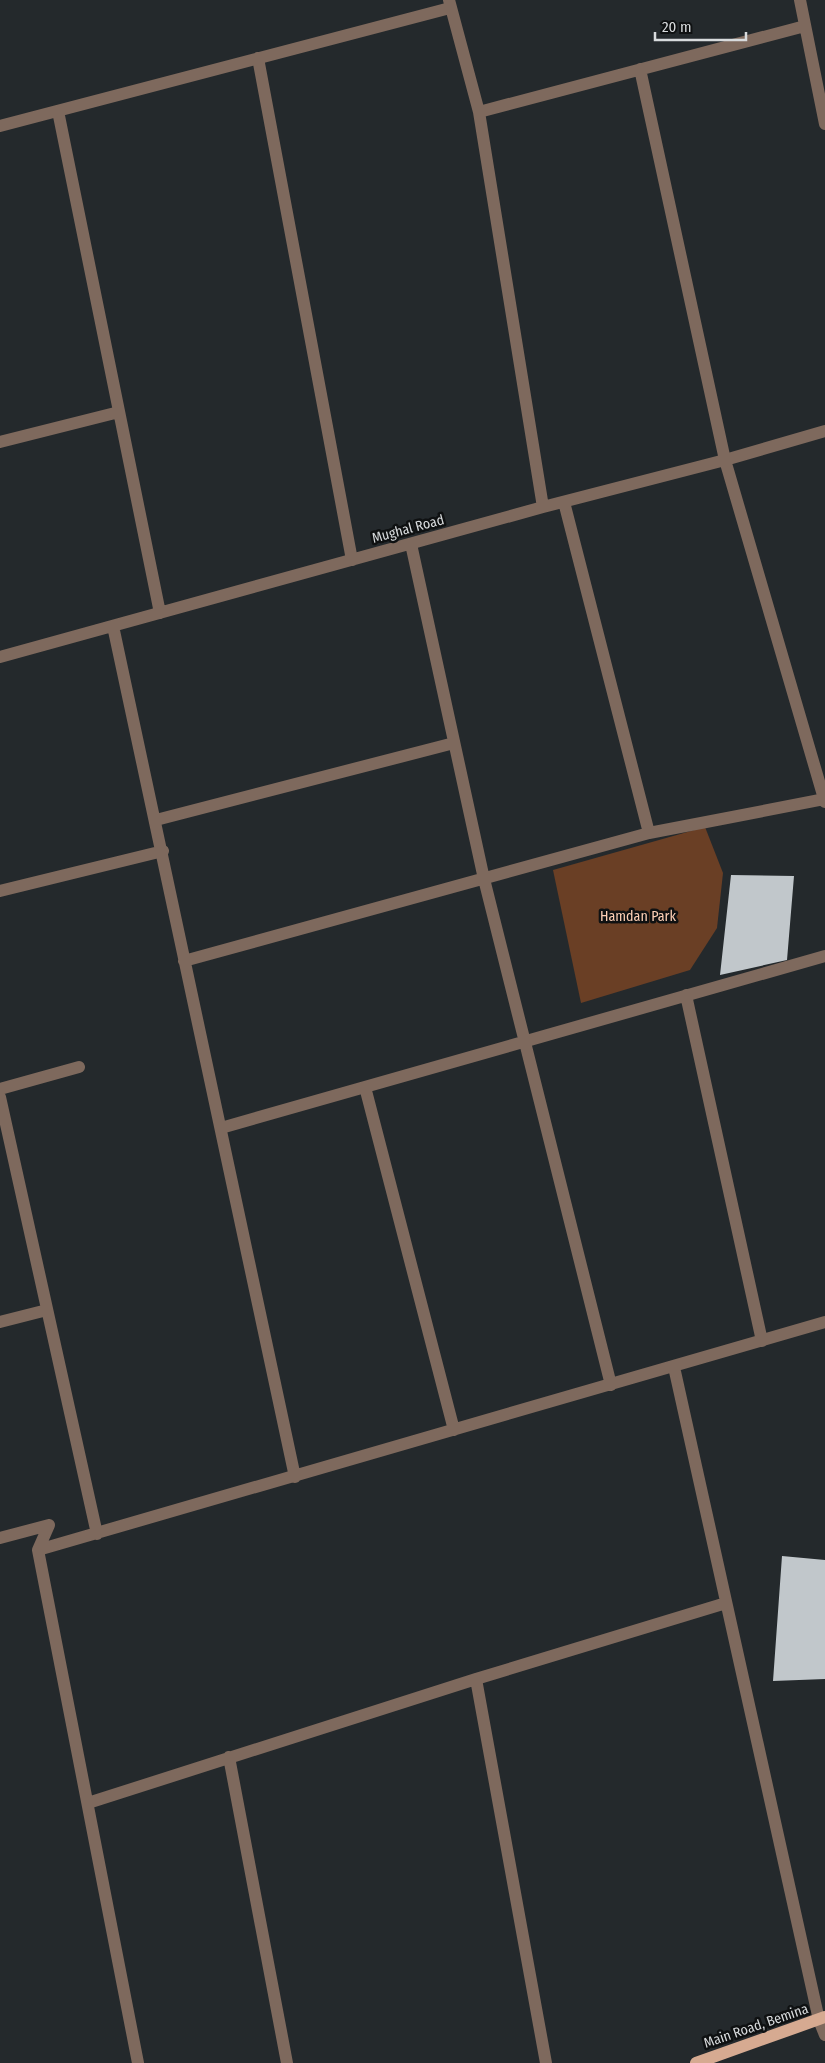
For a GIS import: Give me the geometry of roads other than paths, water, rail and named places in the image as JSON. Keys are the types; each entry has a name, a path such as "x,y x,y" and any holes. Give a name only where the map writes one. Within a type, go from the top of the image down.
{"main road":[{"name":"Main Road, Bemina","path":"696,2063 822,2019"}],"street":[{"path":"800,0 825,124"},
{"path":"0,126 258,58 449,4 478,112 543,507"},
{"path":"478,112 804,26"},
{"path":"258,58 352,560"},
{"path":"184,961 649,833 825,800 725,460 640,69"},
{"path":"58,111 160,613"},
{"path":"0,442 119,412"},
{"name":"Mughal Road","path":"0,656 543,507 725,460 825,431"},
{"path":"564,502 649,833"},
{"path":"411,544 484,879 611,1385"},
{"path":"113,626 163,850 184,961 295,1477"},
{"path":"156,820 454,743"},
{"path":"0,891 163,850"},
{"path":"221,1128 825,956"},
{"path":"686,995 762,1341"},
{"path":"0,1089 79,1067"},
{"path":"365,1087 454,1430"},
{"path":"0,1097 97,1534"},
{"path":"0,1322 47,1310"},
{"path":"38,1550 825,1322"},
{"path":"674,1367 825,2035"},
{"path":"0,1538 49,1525 38,1550 138,2063"},
{"path":"88,1803 476,1679 726,1602"},
{"path":"476,1679 546,2063"},
{"path":"229,1757 287,2063"}],"park label":[{"name":"Hamdan Park","path":"638,916"}]}
